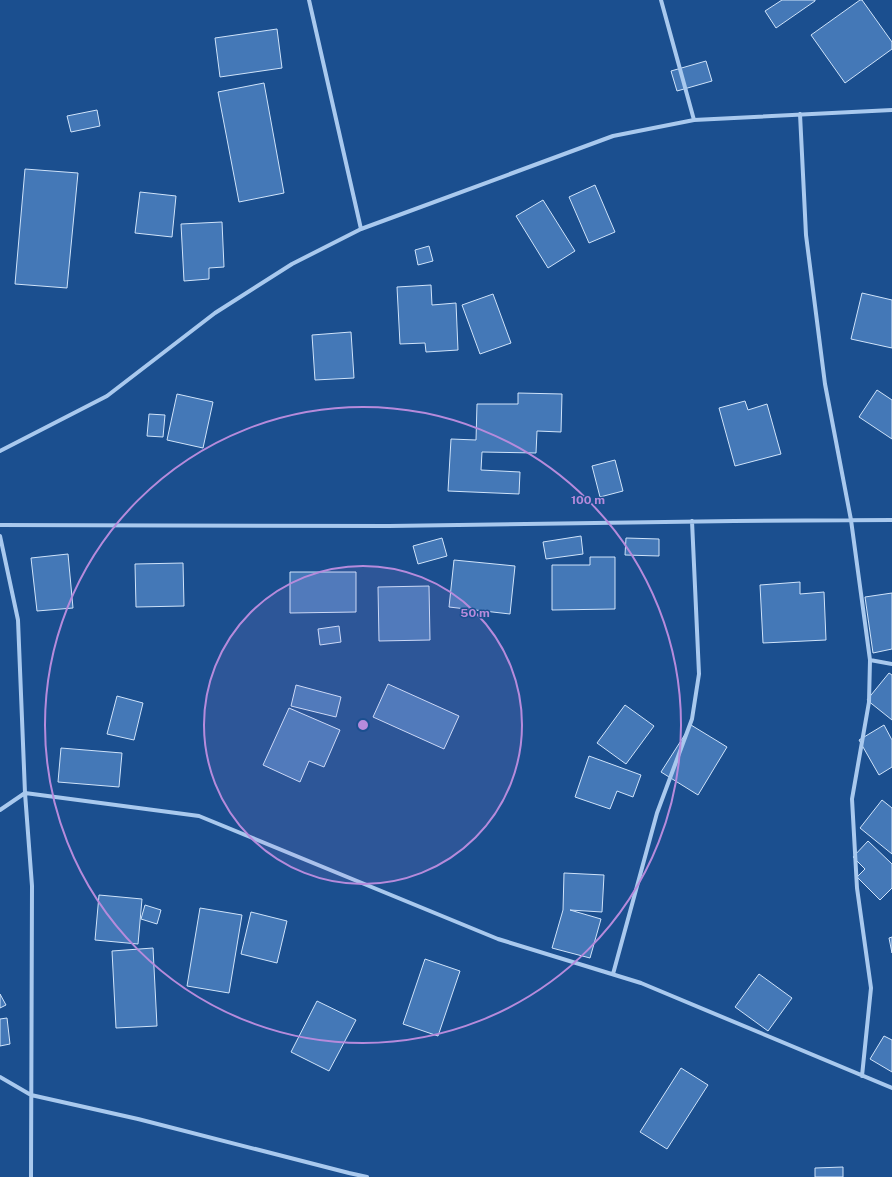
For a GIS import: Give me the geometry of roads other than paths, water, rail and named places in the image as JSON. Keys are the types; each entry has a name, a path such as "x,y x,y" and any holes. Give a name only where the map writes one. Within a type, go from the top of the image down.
{"street":[{"path":"309,0 361,229"},
{"path":"661,0 694,120"},
{"path":"0,451 107,396 215,313 292,264 361,229 613,136 694,120 892,110"},
{"path":"800,114 806,235 825,384 851,520 870,660 869,702 852,799 857,888 871,988 862,1076"},
{"path":"0,525 389,526 892,520"},
{"path":"613,974 657,813 692,719 699,674 692,522"},
{"path":"0,536 18,620 25,793 32,886 31,1177"},
{"path":"870,660 892,664"},
{"path":"0,810 25,793 199,816 498,939 642,983 892,1088"},
{"path":"0,1077 31,1096 138,1119 367,1177"}]}
